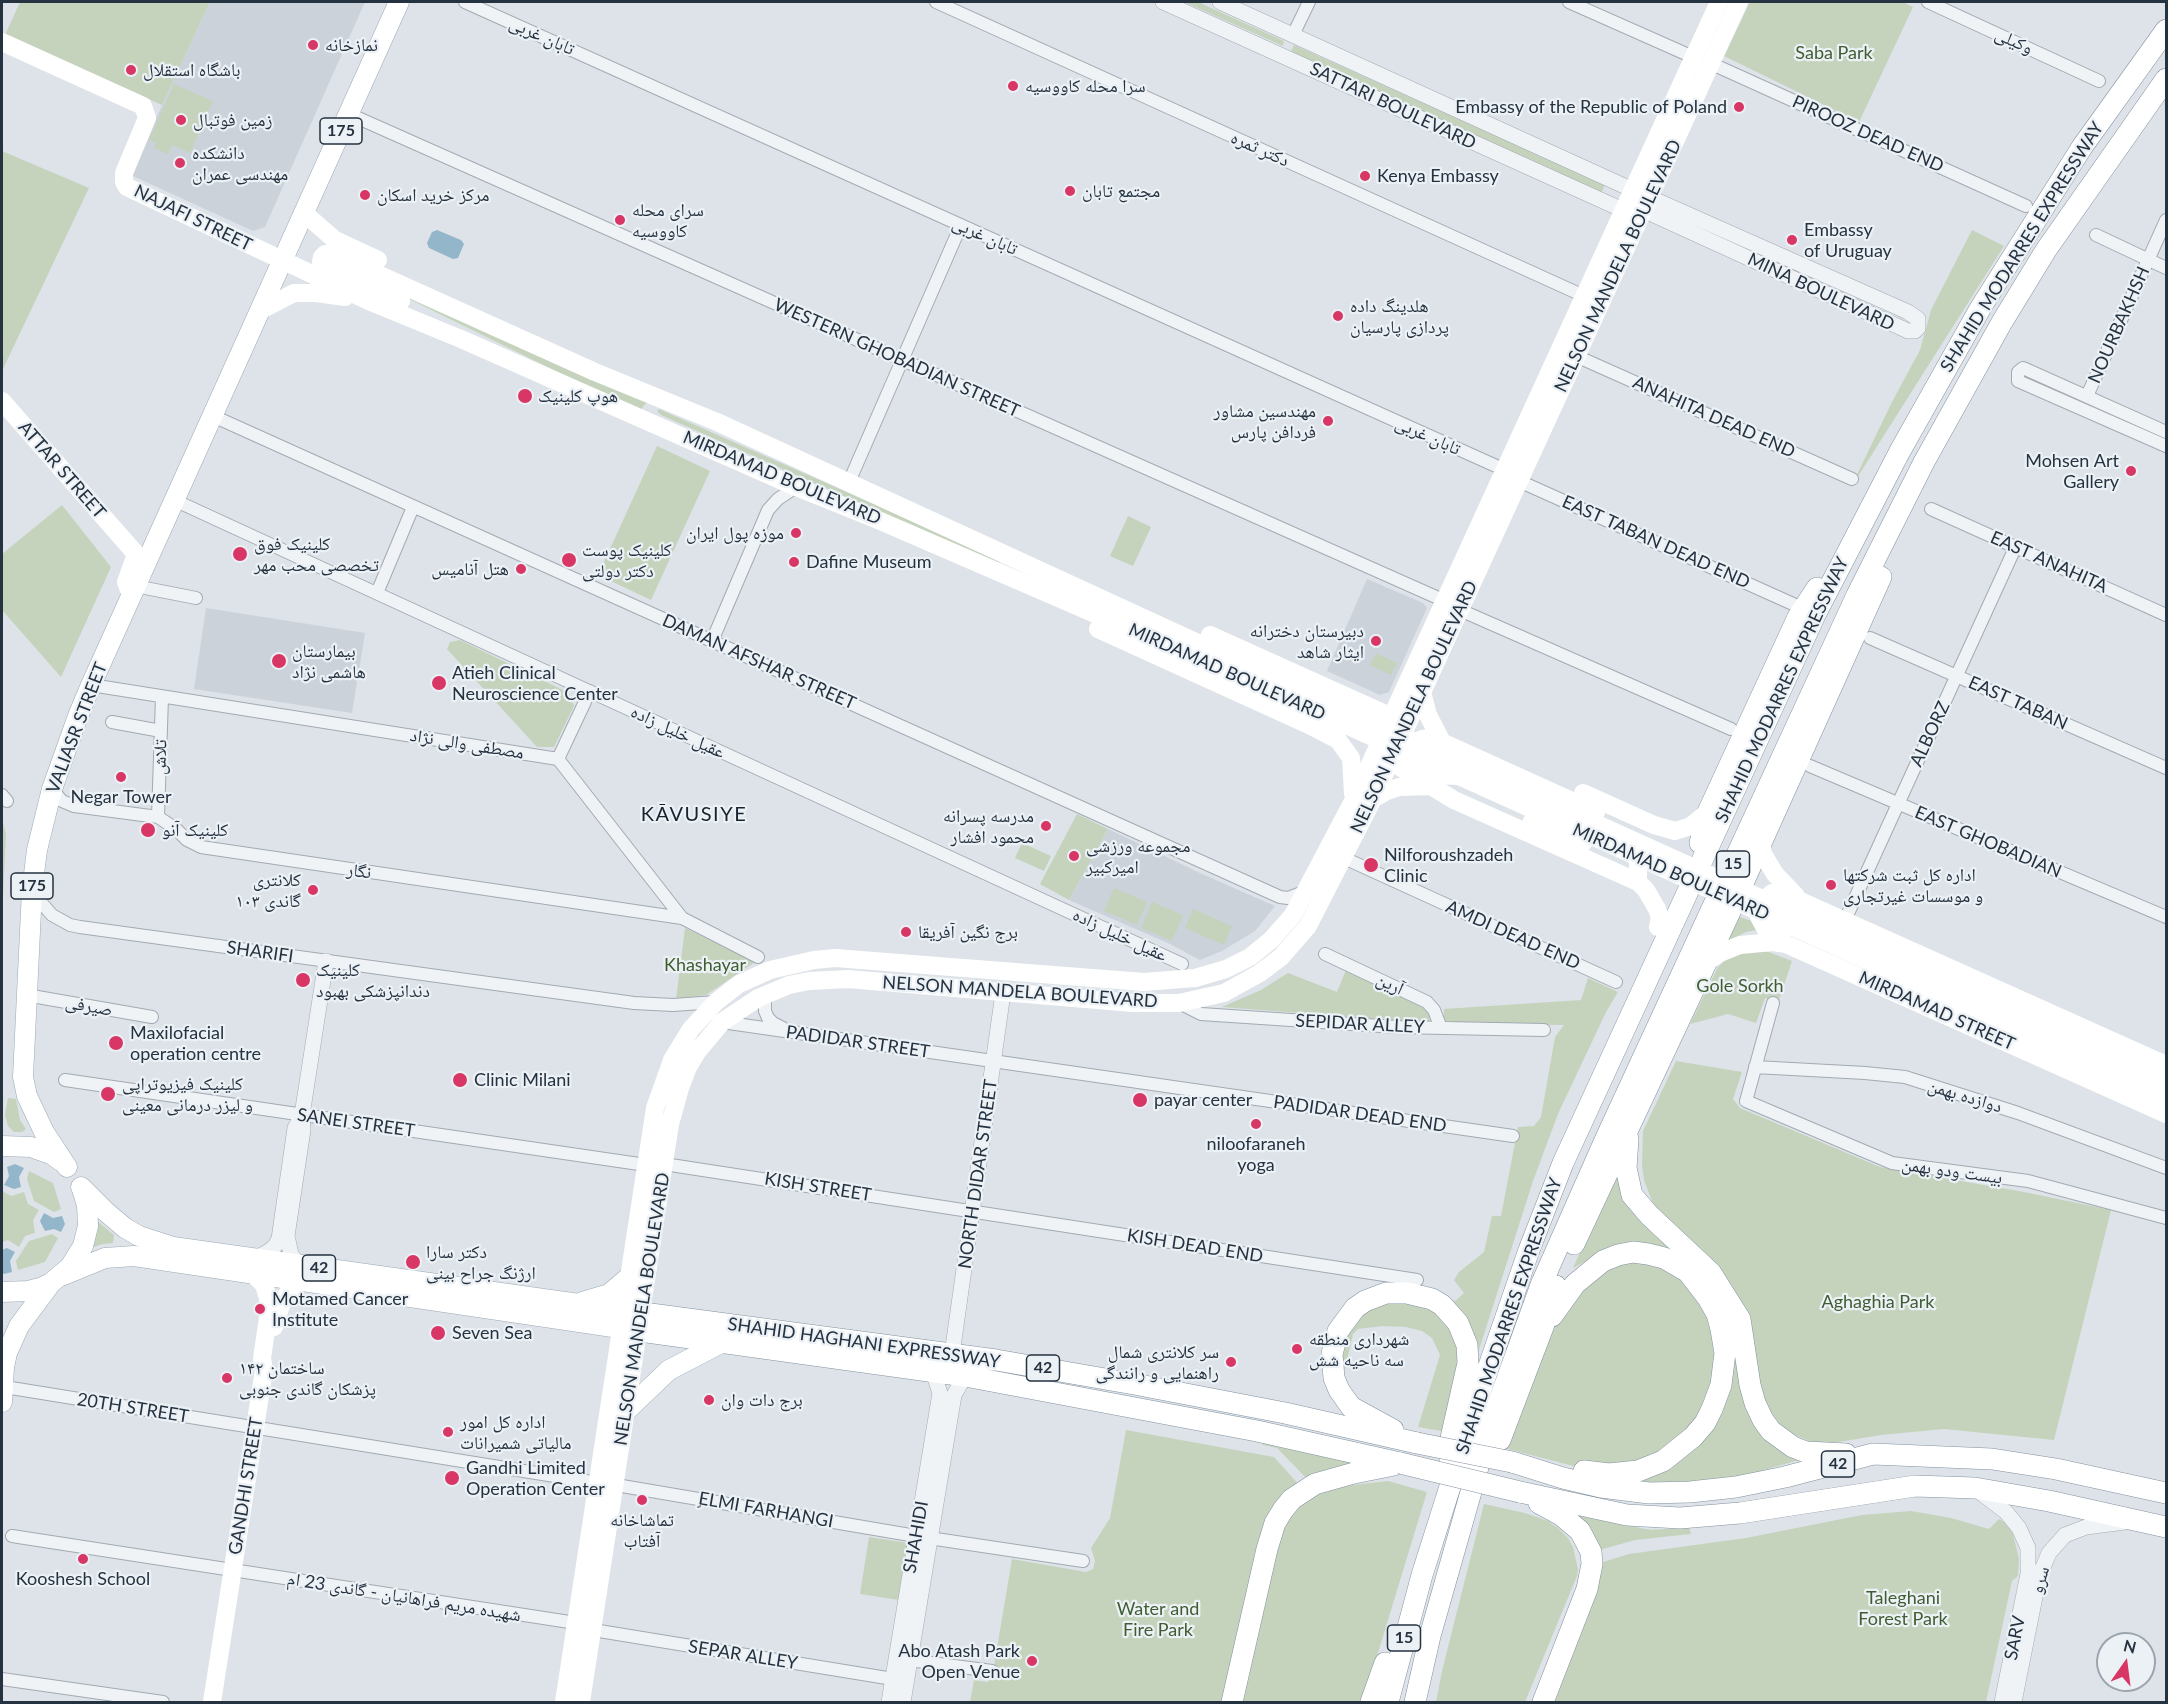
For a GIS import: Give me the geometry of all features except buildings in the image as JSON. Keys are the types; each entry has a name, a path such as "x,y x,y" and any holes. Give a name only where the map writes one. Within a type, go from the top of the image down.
{"highway":[{"name":"SHAHID MODARRES EXPRESSWAY","path":"1388,1702 1422,1575 1480,1392 1529,1250 1568,1153 1815,615 1900,451 1981,307 2082,147 2166,30"},
{"name":"SHAHID MODARRES EXPRESSWAY","path":"1415,1702 1430,1636 1488,1432 1541,1285 1606,1138 1852,606 1924,462 2002,322 2046,250 2166,79"},
{"path":"1466,1511 1503,1433 1543,1327 1562,1268 1761,844 1908,518 1924,462"},
{"path":"1529,1250 1539,1194 1659,927 1698,853 1708,812 1801,610 1846,553"},
{"path":"1640,1101 1627,1146 1626,1168 1629,1188 1649,1215 1711,1273 1740,1319 1750,1385 1763,1420 1782,1440 1806,1452 1874,1454"},
{"path":"1512,1462 1609,1474 1631,1472 1652,1466 1674,1454 1705,1423 1721,1385 1725,1353 1717,1314 1688,1272 1664,1258 1633,1252 1603,1261 1575,1284 1543,1327 1516,1353"},
{"path":"1417,1443 1351,1407 1334,1378 1332,1354 1338,1331 1355,1308 1386,1293 1407,1293 1432,1299 1450,1312 1465,1338 1468,1363 1451,1438 1450,1489"},
{"name":"SHAHID HAGHANI EXPRESSWAY","path":"635,1316 723,1342 965,1376 1257,1431 1400,1463"},
{"name":"SHAHID HAGHANI EXPRESSWAY","path":"635,1316 952,1354 1134,1383 1285,1413 1417,1443"},
{"name":"42","path":"1417,1443 1512,1462 1601,1487 1649,1493 1736,1487 1785,1478 1874,1454 1992,1459 2056,1469 2166,1493"},
{"path":"1232,1702 1268,1549 1275,1523 1283,1510 1292,1499 1315,1484 1400,1463"},
{"name":"42","path":"1400,1463 1627,1515 1680,1518 1740,1513 1916,1486 1975,1488 2049,1501 2166,1527"},
{"path":"1520,1492 1561,1515 1580,1531 1591,1552 1592,1564 1587,1589 1543,1702"},
{"path":"1371,1702 1399,1622 1422,1575"},
{"path":"1424,1702 1430,1636"}],"main road":[{"name":"175","path":"261,310 399,2"},
{"name":"NELSON MANDELA BOULEVARD","path":"1702,60 1719,2"},
{"name":"NELSON MANDELA BOULEVARD","path":"1512,475 1576,356 1649,203 1674,121 1702,60 1739,2"},
{"name":"NAJAFI STREET","path":"2,42 143,106 147,118 124,172 124,182 127,187 282,264"},
{"name":"NELSON MANDELA BOULEVARD","path":"607,1484 627,1410 635,1316 629,1277 655,1164 688,1067 707,1038 722,1022 765,994 789,985 830,980 1133,1003 1179,1003 1224,993 1260,973 1281,957 1308,926 1373,799 1383,763 1383,736 1452,606 1512,475 1584,296 1623,210 1649,203"},
{"path":"304,213 335,240 468,302 493,326"},
{"name":"MIRDAMAD BOULEVARD","path":"461,339 428,314 325,267 321,262 322,257 329,253 347,260 849,482 1223,662 2064,1042 2166,1081"},
{"name":"MIRDAMAD BOULEVARD","path":"282,264 461,339 981,566 1223,662"},
{"path":"261,310 283,297 304,292 371,302"},
{"name":"VALIASR STREET","path":"81,1187 44,1132 27,1096 23,1077 32,892 38,850 52,789 78,716 261,310"},
{"name":"ATTAR STREET","path":"2,401 136,554 126,582 133,590"},
{"path":"676,405 654,401 649,411 651,416 684,436"},
{"path":"950,529 992,538 1392,717"},
{"path":"981,566 1017,592 1338,740 1349,753 1353,765 1353,801"},
{"name":"NELSON MANDELA BOULEVARD","path":"581,1702 585,1627 635,1316 655,1164 655,1108 672,1060 691,1029 716,1002 739,984 771,970 793,964 835,958 1126,981 1195,978 1241,962 1258,951 1293,915 1353,801 1383,763 1422,692 1452,606"},
{"path":"1309,725 1323,722 1334,713 1335,700 1328,688"},
{"path":"1422,692 1428,715 1438,734 1596,812 1751,882 1816,930"},
{"path":"1638,882 1638,862 1630,847 1475,776 1441,776 1425,772 1415,760 1416,746 1422,740 1438,734 1666,830 1685,829 1708,812"},
{"path":"1383,763 1407,771 1454,800 1638,882 1646,890 1657,909 1660,917 1659,927"},
{"path":"1373,799 1399,787 1445,787 1462,792 1737,911 1767,922 1816,930"},
{"path":"1761,844 1763,854 1775,874 1804,902"},
{"path":"1786,944 1761,923 1761,906 1767,896 1776,892 1845,920 2166,1065"},
{"name":"MIRDAMAD STREET","path":"1705,963 1720,953 1740,945 1773,942 1786,944 2166,1114"},
{"path":"1882,986 1898,981 1905,973 1910,956 1904,947"},
{"path":"1937,1010 1926,994 1924,981 1933,967 1943,964"},
{"name":"MIRDAMAD BOULEVARD","path":"2064,1042 2166,1096"},
{"path":"2,1146 21,1145 41,1150 67,1167"},
{"path":"6,1395 4,1367 10,1346 26,1316 77,1257 86,1236 88,1215 81,1187"},
{"name":"42","path":"81,1187 122,1226 139,1236 173,1247 253,1266 635,1316"},
{"name":"42","path":"56,1279 105,1258 134,1256 253,1266"},
{"name":"GANDHI STREET","path":"212,1702 264,1370 262,1358 268,1318 268,1298 264,1285 253,1266"},
{"path":"264,1370 278,1310 302,1274"},
{"name":"42","path":"302,1274 577,1304 635,1316"},
{"path":"577,1304 609,1294 629,1277"},
{"path":"2,1292 28,1291 56,1279"},
{"path":"627,1410 669,1370 723,1342"},
{"name":"NELSON MANDELA BOULEVARD","path":"564,1702 585,1627"}],"street":[{"name":"تابان غربی","path":"465,2 1512,475"},
{"name":"دکتر ثمره","path":"936,2 1584,296"},
{"name":"SATTARI BOULEVARD","path":"1163,2 1623,210"},
{"name":"SATTARI BOULEVARD","path":"1220,2 1610,180 1649,203"},
{"path":"1293,35 1309,2"},
{"name":"PIROOZ DEAD END","path":"1569,2 2026,206"},
{"name":"وكيلی","path":"1928,2 2099,81"},
{"name":"WESTERN GHOBADIAN STREET","path":"349,114 1731,729"},
{"path":"1600,200 1608,193 1610,180"},
{"name":"MINA BOULEVARD","path":"1649,203 1908,312 1918,319 1918,328 1914,332 1908,331 1649,203"},
{"name":"NOURBAKHSH","path":"2087,396 2166,220"},
{"path":"849,482 961,225"},
{"path":"2096,235 2166,268"},
{"name":"ANAHITA DEAD END","path":"1576,356 1852,478"},
{"path":"2166,432 2024,368 2018,372 2018,381 2166,447"},
{"name":"DAMAN AFSHAR STREET","path":"213,416 1280,897 1288,898 1306,891"},
{"name":"EAST TABAN DEAD END","path":"1512,475 1793,604"},
{"path":"712,641 768,510 778,499 796,487"},
{"name":"عقیل خلیل زاده","path":"174,500 1182,964"},
{"path":"376,593 413,507"},
{"name":"EAST ANAHITA","path":"1931,509 2166,615"},
{"name":"ALBORZ","path":"1845,920 2015,548"},
{"path":"133,590 196,598"},
{"name":"EAST TABAN","path":"1870,638 2166,768"},
{"name":"مصطفی والی نژاد","path":"91,685 558,759"},
{"path":"590,691 558,759 682,918 758,957"},
{"name":"تلاش","path":"158,817 162,697"},
{"path":"112,722 161,731"},
{"name":"EAST GHOBADIAN","path":"1810,766 2166,917"},
{"name":"نگار","path":"52,789 62,801 74,806 158,817 187,840 201,847 682,918"},
{"name":"AMDI DEAD END","path":"1344,858 1616,982"},
{"name":"SHARIFI","path":"32,892 52,915 70,925 634,1003 673,1005 716,1002"},
{"name":"آرین","path":"1325,954 1427,1002 1434,1010 1441,1028"},
{"path":"302,1274 289,1249 287,1236 303,1130 302,1115 326,961"},
{"name":"NORTH DIDAR STREET","path":"952,1354 1003,993"},
{"path":"765,994 765,1011 768,1018 772,1023 789,1032"},
{"name":"صیرفی","path":"26,995 152,1017"},
{"name":"SEPIDAR ALLEY","path":"1179,1003 1201,1014 1396,1027 1544,1030"},
{"path":"1755,1067 1773,1003"},
{"name":"PADIDAR STREET","path":"722,1022 994,1061"},
{"name":"PADIDAR DEAD END","path":"994,1061 1513,1136"},
{"name":"بیست ودو بهمن","path":"1755,1067 1746,1101 1892,1162 2028,1181 2166,1218"},
{"name":"دوازده بهمن","path":"1755,1067 1865,1072 1905,1077 2018,1113 2166,1168"},
{"name":"SANEI STREET","path":"65,1080 655,1164"},
{"path":"253,1266 275,1246 279,1239 295,1128 302,1115"},
{"name":"KISH STREET","path":"655,1164 972,1211"},
{"name":"KISH DEAD END","path":"972,1211 1417,1280"},
{"name":"SHAHIDI","path":"923,1537 940,1393 933,1372"},
{"name":"SHAHIDI","path":"889,1702 899,1680 923,1537 954,1395 965,1376"},
{"name":"20TH STREET","path":"6,1395 255,1427 607,1484"},
{"name":"ٍELMI FARHANGI","path":"607,1484 923,1537 1083,1561"},
{"name":"SARV","path":"1975,1488 2007,1512 2019,1528 2028,1548 2028,1574 2002,1702"},
{"name":"سرو","path":"2014,1702 2039,1577 2049,1553 2065,1535 2086,1527 2136,1520"},
{"name":"شهیده مریم فراهانیان - گاندی 23 ام","path":"12,1536 585,1627"},
{"name":"SEPAR ALLEY","path":"585,1627 899,1680"},
{"path":"902,1659 992,1671"},
{"path":"2,1678 163,1702"},
{"name":"SHAHIDI","path":"899,1680 903,1702"}],"shaded area":[{"path":"210,2 365,2 265,227 253,231 133,176 131,172"},
{"name":"دبیرستان دخترانه ایثار شاهد","path":"1367,579 1423,603 1427,608 1389,692 1380,695 1327,671"},
{"name":"بیمارستان هاشمی نژاد","path":"206,608 365,633 352,713 194,689"},
{"path":"1108,829 1275,906 1255,931 1222,951 1200,960 1170,944 1069,900"}],"green space":[{"name":"باشگاه استقلال","path":"20,2 210,2 162,105 5,35"},
{"path":"1184,2 1198,2 1284,41 1283,46"},
{"name":"Saba Park","path":"1750,2 1902,2 1913,7 1859,122 1724,56"},
{"path":"1294,45 1605,185 1601,193 1291,52"},
{"name":"زمین فوتبال","path":"174,84 213,101 190,153 172,145 168,154 154,148 156,143 149,140"},
{"path":"2,151 89,188 2,371"},
{"path":"1972,230 2004,246 1850,489 1920,350 1931,310"},
{"path":"328,259 647,402 642,408 643,414"},
{"path":"659,409 1000,560 999,565 661,415 657,411"},
{"path":"657,446 710,471 651,600 598,575"},
{"path":"62,505 111,567 61,677 2,610 2,554"},
{"path":"1128,516 1151,527 1133,566 1110,556"},
{"path":"460,640 569,693 574,706 554,747 537,747 447,649 450,642"},
{"path":"1376,653 1397,663 1391,675 1370,665"},
{"name":"مجموعه ورزشی امیرکبیر","path":"1077,814 1108,829 1069,900 1040,884"},
{"path":"2,819 6,834 2,916"},
{"path":"1022,843 1051,856 1044,871 1015,858"},
{"path":"1114,888 1147,902 1137,925 1104,911"},
{"path":"1152,902 1183,915 1172,941 1141,928"},
{"path":"1193,909 1232,926 1224,945 1185,928"},
{"path":"1732,914 1760,924 1757,930 1746,932 1721,945"},
{"name":"Khashayar","path":"685,928 755,962 706,995 676,999"},
{"name":"Gole Sorkh","path":"1766,951 1792,961 1778,1003 1765,998 1756,1023 1728,1014 1690,1024 1718,967 1724,961 1744,952"},
{"path":"1346,970 1425,1006 1430,1023 1222,1007 1261,990 1288,973 1337,992"},
{"path":"1588,978 1618,992 1606,1012 1558,1114 1533,1181 1477,1356 1438,1293 1455,1301 1464,1293 1454,1280 1459,1272 1484,1252 1492,1216 1501,1216 1518,1127 1534,1126 1541,1117 1555,1037 1564,1025 1443,1024 1444,1009 1581,1000"},
{"name":"Aghaghia Park","path":"1676,1061 1742,1072 1733,1099 1740,1108 1880,1167 2111,1210 2054,1440 1944,1429 1881,1435 1826,1444 1809,1441 1793,1434 1779,1423 1769,1410 1653,1204 1644,1180 1643,1131"},
{"path":"8,1098 16,1099 20,1120 26,1129 22,1132 14,1132 8,1126 5,1115"},
{"path":"1619,1163 1624,1192 1637,1212 1691,1259 1712,1284 1731,1328 1743,1391 1753,1418 1779,1448 1799,1460 1743,1476 1693,1484 1664,1487 1607,1482 1653,1470 1681,1454 1702,1434 1726,1382 1729,1355 1725,1324 1719,1309 1699,1279 1674,1258 1664,1253 1645,1249 1616,1250 1601,1253 1573,1268"},
{"path":"29,1171 53,1183 61,1209 54,1212 34,1201 27,1179"},
{"path":"2,1191 11,1196 24,1192 28,1204 39,1210 33,1220 35,1233 25,1236 19,1247 8,1240 2,1242"},
{"path":"96,1220 114,1235 113,1243 91,1248 96,1234"},
{"path":"52,1234 58,1238 45,1262 18,1270 16,1261 29,1241"},
{"path":"1629,1261 1647,1263 1682,1275 1707,1307 1720,1362 1699,1423 1643,1465 1577,1467 1504,1448 1561,1310 1602,1267"},
{"path":"1407,1297 1443,1313 1463,1354 1447,1432 1418,1427 1440,1355 1432,1338 1422,1331 1406,1327 1383,1326 1358,1329 1353,1334 1345,1369 1340,1368 1347,1330 1364,1308"},
{"name":"Water and Fire Park","path":"1126,1430 1274,1457 1301,1487 1287,1497 1225,1702 970,1702 974,1680 987,1682 999,1674 994,1666 1012,1559 1086,1572 1093,1569 1095,1561 1091,1548 1110,1518"},
{"path":"1261,1440 1368,1465 1309,1481 1277,1448 1263,1445"},
{"path":"1388,1481 1427,1492 1363,1702 1239,1702 1282,1526 1297,1508 1312,1497 1335,1487"},
{"path":"1484,1504 1525,1513 1548,1521 1559,1529 1573,1547 1578,1569 1577,1576 1525,1702 1436,1702 1442,1671"},
{"path":"1560,1510 1652,1530 1689,1527 1691,1534 1635,1540 1596,1551"},
{"name":"Taleghani Forest Park","path":"1911,1511 1951,1518 1989,1529 1999,1519 2006,1523 2013,1534 2019,1559 2018,1576 2012,1581 1986,1702 1549,1702 1599,1565 1603,1562 1629,1554 1746,1538 1862,1515"},
{"path":"869,1537 908,1543 899,1600 860,1594"}],"water":[{"path":"437,230 461,240 464,244 458,258 453,259 429,248 427,243 432,232"},
{"path":"15,1164 24,1168 19,1177 21,1187 14,1189 4,1185 9,1176 7,1167"},
{"path":"44,1213 53,1218 62,1216 65,1224 61,1232 54,1229 45,1231 40,1221"},
{"path":"7,1248 15,1252 10,1261 12,1272 4,1274 2,1273 2,1250"}],"place":[{"name":"نمازخانه","path":"313,45"},
{"name":"باشگاه استقلال","path":"131,70"},
{"name":"سرا محله کاووسیه","path":"1013,86"},
{"name":"Embassy of the Republic of Poland","path":"1739,107"},
{"name":"زمین فوتبال","path":"181,120"},
{"name":"دانشکده مهندسی عمران","path":"180,163"},
{"name":"Kenya Embassy","path":"1365,176"},
{"name":"مجتمع تابان","path":"1070,191"},
{"name":"مرکز خرید اسکان","path":"365,195"},
{"name":"سرای محله کاووسیه","path":"620,220"},
{"name":"Embassy of Uruguay","path":"1792,240"},
{"name":"هلدینگ داده پردازی پارسیان","path":"1338,316"},
{"name":"هوپ کلینیک","path":"525,396"},
{"name":"مهندسین مشاور فردافن پارس","path":"1328,421"},
{"name":"Mohsen Art Gallery","path":"2131,471"},
{"name":"موزه پول ایران","path":"796,533"},
{"name":"کلینیک فوق تخصصی محب مهر","path":"240,554"},
{"name":"کلینیک پوست دکتر دولتى","path":"569,560"},
{"name":"Dafine Museum","path":"794,562"},
{"name":"هتل آنامیس","path":"521,569"},
{"name":"دبیرستان دخترانه ایثار شاهد","path":"1376,641"},
{"name":"بیمارستان هاشمی نژاد","path":"279,661"},
{"name":"Atieh Clinical Neuroscience Center","path":"439,683"},
{"name":"Negar Tower","path":"121,777"},
{"name":"مدرسه پسرانه محمود افشار","path":"1046,826"},
{"name":"کلینیک آنو","path":"148,830"},
{"name":"مجموعه ورزشی امیرکبیر","path":"1074,856"},
{"name":"Nilforoushzadeh Clinic","path":"1371,865"},
{"name":"اداره کل ثبت شرکتها و موسسات غیرتجاری","path":"1831,885"},
{"name":"کلانتری ۱۰۳ گاندی","path":"313,890"},
{"name":"برج نگین آفریقا","path":"906,932"},
{"name":"کلینیک دندانپزشکی بهبود","path":"303,980"},
{"name":"Maxilofacial operation centre","path":"116,1043"},
{"name":"Clinic Milani","path":"460,1080"},
{"name":"کلینیک فیزیوتراپی و لیزر درمانی معینی","path":"108,1094"},
{"name":"payar center","path":"1140,1100"},
{"name":"niloofaraneh yoga","path":"1256,1124"},
{"name":"دکتر سارا ارژنگ جراح بینی","path":"413,1262"},
{"name":"Motamed Cancer Institute","path":"260,1309"},
{"name":"Seven Sea","path":"438,1333"},
{"name":"شهرداری منطقه سه ناحیه شش","path":"1297,1349"},
{"name":"سر کلانتری شمال راهنمایی و رانندگی","path":"1231,1362"},
{"name":"ساختمان ۱۴۲ پزشکان گاندی جنوبی","path":"227,1378"},
{"name":"برج دات وان","path":"709,1400"},
{"name":"اداره کل امور مالیاتی شمیرانات","path":"448,1432"},
{"name":"Gandhi Limited Operation Center","path":"452,1478"},
{"name":"تماشاخانه آفتاب","path":"642,1500"},
{"name":"Kooshesh School","path":"83,1559"},
{"name":"Abo Atash Park Open Venue","path":"1032,1661"}],"district":[{"name":"KĀVUSIYE","path":"694,815"}]}
